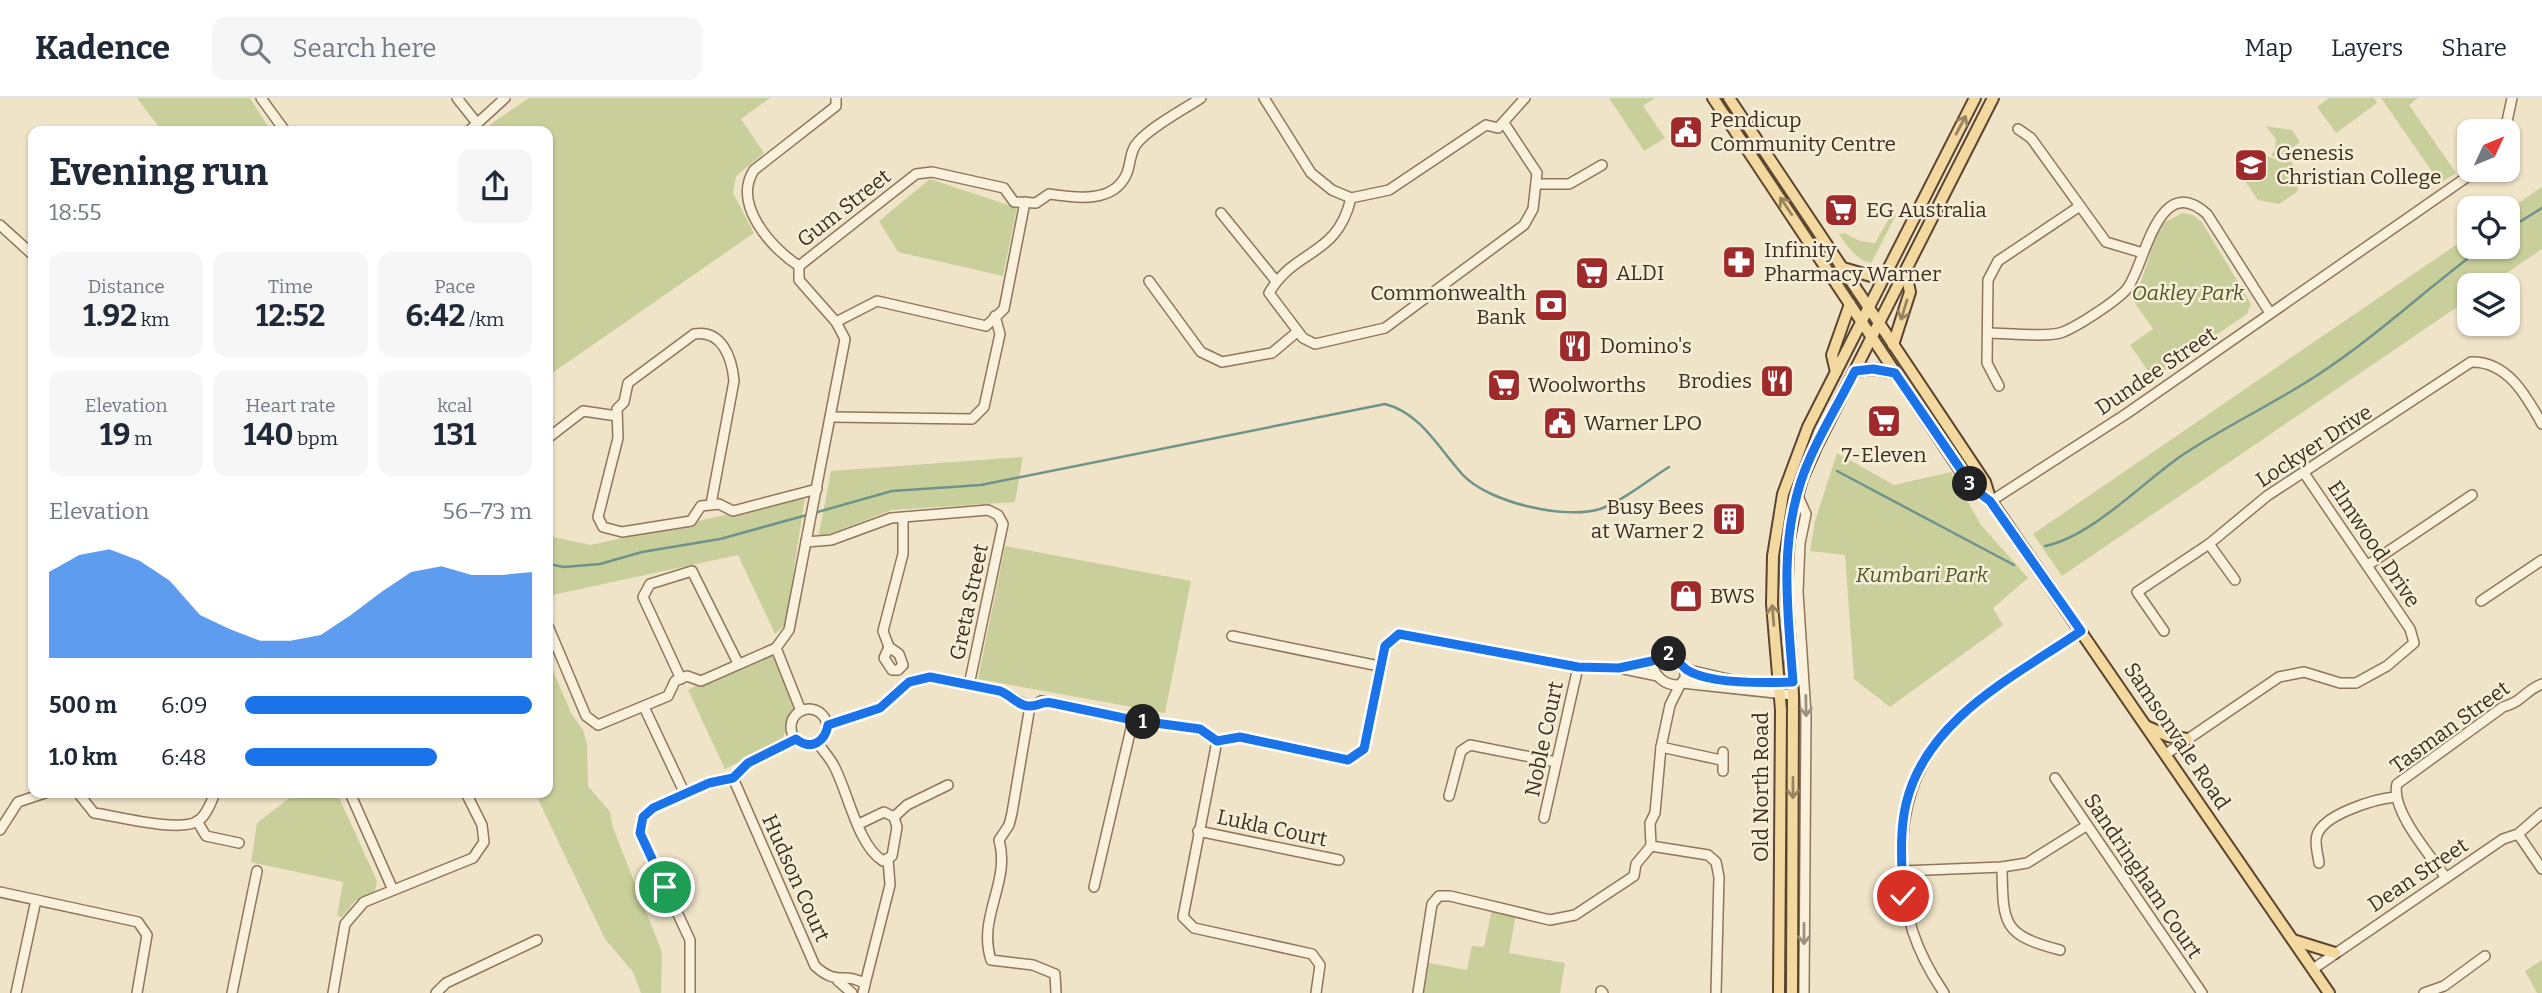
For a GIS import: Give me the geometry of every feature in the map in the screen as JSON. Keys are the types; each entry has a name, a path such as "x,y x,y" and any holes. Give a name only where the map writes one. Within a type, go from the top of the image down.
{"main road":[{"name":"Samsonvale Road","path":"1713,98 1974,489 1990,501 2329,993"},
{"name":"Samsonvale Road","path":"1729,98 1985,482 1990,501"},
{"name":"Old North Road","path":"1779,993 1779,689 1772,604 1777,519 1796,454 1975,98"},
{"name":"Old North Road","path":"1791,993 1793,682 1786,572 1789,530 1797,494 1812,455 1993,98"},
{"path":"1843,268 1871,276 1888,272"},
{"path":"1893,345 1910,292 1906,274"},
{"path":"1836,372 1832,355 1850,303"},
{"path":"1855,371 1873,369 1895,373"},
{"path":"2148,727 2168,736 2187,739"},
{"path":"2293,940 2335,953"}],"street":[{"path":"261,98 281,126"},
{"path":"457,98 475,122"},
{"path":"472,126 505,98"},
{"path":"799,266 780,254 747,204 746,183 754,170 836,106 836,98"},
{"path":"553,638 586,716 598,724 668,696 675,681 687,676 701,681 776,648 789,630 831,417 845,339 836,322 877,302 986,326 1003,309 1025,202 1036,203 1049,194 1079,198 1105,195 1118,186 1127,173 1137,142 1202,98"},
{"path":"1264,98 1311,173 1332,190 1351,198 1389,190 1486,125 1498,128 1525,98"},
{"path":"2508,119 2512,98"},
{"path":"1351,198 1345,222 1327,243 1279,275 1269,293 1297,332 1315,344 1385,328 1524,225 1533,209 1537,173 1532,161 1504,122"},
{"path":"2018,129 2031,138 2106,242 2143,253"},
{"path":"1536,184 1569,184 1602,165"},
{"name":"Gum Street","path":"836,322 799,280 799,266 915,174 932,172 1004,188 1014,202 1025,202"},
{"name":"Dundee Street","path":"1990,501 2126,414 2460,182"},
{"path":"1988,333 2062,333 2125,291 2134,279 2161,216 2177,205 2197,207 2207,214 2270,313"},
{"path":"1999,386 1987,363 1988,280 1998,261 2080,206"},
{"path":"1221,213 1276,281"},
{"path":"0,225 28,250"},
{"path":"1149,281 1201,352 1222,362 1272,353 1297,332"},
{"path":"831,417 972,419 984,407 1000,334 995,316"},
{"path":"711,504 734,381 733,361 715,336 705,332 694,334 628,383 617,416 618,438 598,517 603,527 622,533 691,521 701,506 719,504 733,511 817,489"},
{"name":"Lockyer Drive","path":"2164,631 2137,592 2209,544 2260,502 2471,362 2486,362 2501,368 2542,424"},
{"path":"553,434 583,411 617,416"},
{"name":"Elmwood Drive","path":"2166,754 2279,677 2304,672 2340,683 2356,683 2372,676 2404,654 2414,643 2413,635 2368,565 2304,473"},
{"name":"Old North Road","path":"1797,494 1806,514 1800,543 1798,592 1806,715 1804,993"},
{"path":"2368,565 2472,495"},
{"name":"Greta Street","path":"806,542 831,540 891,519 988,510 998,514 1003,524 969,685"},
{"path":"889,647 883,631 903,554 903,518"},
{"path":"2209,544 2235,580"},
{"path":"2482,601 2542,560"},
{"path":"681,679 643,597 650,584 692,571 738,663"},
{"path":"1944,993 1918,950 1908,923 1901,836 1905,806 1913,779 1931,747 1958,716 2081,631"},
{"path":"828,725 880,708 909,682 930,677 1000,691 1011,695 1018,704 1030,706 1041,701 1133,720 1200,729 1217,741 1240,737 1339,759 1353,759 1364,749 1387,642 1399,634 1578,667 1619,668 1658,676 1668,684 1779,689 1793,682"},
{"path":"1232,636 1380,666"},
{"path":"776,648 802,711"},
{"path":"1619,668 1652,661 1666,654 1678,658 1685,669 1779,689 1793,695"},
{"path":"1652,661 1658,676"},
{"name":"Noble Court","path":"1544,818 1578,667"},
{"path":"1418,993 1432,904 1439,896 1450,896 1550,920 1575,915 1634,876 1636,864 1651,846 1650,823 1655,813 1661,747 1670,705 1685,669"},
{"path":"1668,684 1670,705"},
{"name":"Tasman Street","path":"2446,878 2400,810 2395,797 2400,781 2503,707 2518,703 2532,687 2542,684"},
{"path":"1030,706 1012,813 1009,825 999,840 1003,860 985,941 991,960 1033,965 1055,974 1056,993"},
{"path":"644,707 685,794"},
{"path":"811,709 822,714 828,725 823,739 818,743 809,745 796,739 791,729 793,719 802,711 811,709"},
{"path":"1094,887 1133,720"},
{"path":"690,993 690,940 640,833 643,817 653,808 709,783 733,778 748,763 796,739"},
{"path":"1217,741 1182,912 1185,922 1194,928 1312,954 1320,965 1316,993"},
{"path":"818,743 834,766 859,824 873,855 883,861 892,856 897,827 894,817 884,812 859,824"},
{"path":"1449,796 1461,751 1470,745 1556,762"},
{"path":"1661,747 1722,756 1723,771"},
{"name":"Hudson Court","path":"733,778 815,966 852,993"},
{"name":"Sandringham Court","path":"2055,778 2202,993"},
{"path":"894,817 907,804 948,785"},
{"path":"2319,863 2316,841 2322,827 2357,804 2395,797"},
{"path":"1,827 18,802 30,798"},
{"path":"82,798 94,813 176,825 197,821 208,809 213,798"},
{"path":"352,798 393,890"},
{"path":"333,993 345,924 364,902 473,858 484,842 482,825 469,798"},
{"name":"Dean Street","path":"2313,969 2503,839 2518,834 2542,813"},
{"path":"197,821 206,836 239,843"},
{"path":"1902,871 2002,867 2027,863 2086,826"},
{"name":"Lukla Court","path":"1198,831 1339,860"},
{"path":"2518,834 2542,869"},
{"path":"1651,846 1708,855 1716,862 1719,877 1716,993"},
{"path":"838,981 849,978 864,989 890,885 888,859"},
{"path":"2002,867 2003,907 2009,926 2025,940 2060,950"},
{"path":"232,993 257,871"},
{"path":"0,892 138,922 147,934 137,993"},
{"path":"16,993 36,900"},
{"path":"436,993 446,983 537,940"},
{"path":"2424,993 2444,986 2485,956"}],"green space":[{"path":"137,98 250,98 268,126 158,126"},
{"path":"529,98 770,98 741,119 764,153 736,176 733,193 754,233 553,373 553,126 490,126"},
{"path":"1609,98 1655,98 1643,106 1665,138 1644,151"},
{"path":"2329,98 2374,98 2377,103 2336,133 2317,107"},
{"path":"2381,98 2418,98 2409,105 2456,173 2440,183"},
{"path":"2266,126 2292,130 2300,142 2283,154 2273,156 2271,155 2275,150 2276,139"},
{"path":"2286,155 2300,174 2297,192 2279,204 2258,200 2245,181 2256,173 2267,156 2277,160"},
{"path":"930,179 1017,208 1003,276 898,252 879,221"},
{"path":"2542,187 2542,249 2507,273 2457,273 2457,307 2062,576 2033,534 2457,244 2457,259 2520,259 2520,202"},
{"name":"Oakley Park","path":"2182,213 2193,215 2202,222 2251,304 2247,314 2153,378 2130,345 2153,329 2130,296 2140,284 2160,225"},
{"path":"1896,215 1871,263 1856,256 1839,234 1844,233 1860,241 1875,243 1890,217"},
{"name":"Kumbari Park","path":"1837,453 1894,485 1951,472 1981,525 2028,578 1993,608 2003,625 1890,707 1854,679 1845,555 1810,551 1815,521"},
{"path":"1023,457 1015,502 892,510 818,538 831,471"},
{"path":"805,497 787,615 784,626 775,634 738,555 553,595 553,537 591,545"},
{"path":"1005,546 1191,581 1165,713 978,679"},
{"path":"767,653 775,655 798,707 781,741 725,769 688,690 738,663"},
{"path":"553,671 572,715 583,730 587,744 588,786 610,812 613,828 662,952 661,993 641,993 633,972 605,939 537,798 553,798"},
{"path":"290,798 339,798 377,881 375,891 355,901 342,917 337,916 343,882 251,862 257,823"},
{"path":"1492,909 1516,914 1509,953 1565,963 1560,993 1422,993 1429,963 1467,970 1472,946 1484,947"},
{"path":"2542,960 2542,993 2537,993 2525,971"}],"waterway":[{"path":"2520,222 2542,208"},
{"path":"2045,546 2062,541 2098,521 2181,456 2319,374 2468,259"},
{"path":"814,513 892,491 981,485 1385,404 1409,415 1475,485 1508,501 1527,506 1567,512 1600,509 1626,496 1669,467"},
{"path":"1837,471 2014,565"},
{"path":"553,565 564,567 600,564 642,552 720,539 807,515"}],"place":[{"name":"Pendicup Community Centre","path":"1686,132"},
{"name":"Genesis Christian College","path":"2251,165"},
{"name":"EG Australia","path":"1841,210"},
{"name":"Infinity Pharmacy Warner","path":"1739,262"},
{"name":"ALDI","path":"1592,273"},
{"name":"Commonwealth Bank","path":"1551,305"},
{"name":"Domino's","path":"1575,346"},
{"name":"Brodies","path":"1777,381"},
{"name":"Woolworths","path":"1504,385"},
{"name":"7-Eleven","path":"1884,421"},
{"name":"Warner LPO","path":"1560,423"},
{"name":"Busy Bees at Warner 2","path":"1729,519"},
{"name":"BWS","path":"1686,596"}],"route":[{"path":"665,887 640,833 643,817 653,808 709,783 733,778 748,763 796,739 809,745 818,743 823,739 828,725 880,708 909,682 930,677 1000,691 1011,695 1018,704 1032,706 1041,701 1133,720 1200,729 1217,741 1240,737 1348,760 1359,755 1364,749 1385,646 1392,636 1399,634 1578,667 1619,668 1643,664 1666,654 1678,658 1685,669 1702,675 1745,683 1793,682 1786,572 1789,530 1797,494 1817,445 1855,371 1873,369 1895,373 1974,489 1990,501 2081,631 1958,716 1931,747 1913,779 1905,806 1901,836 1903,896"}]}
